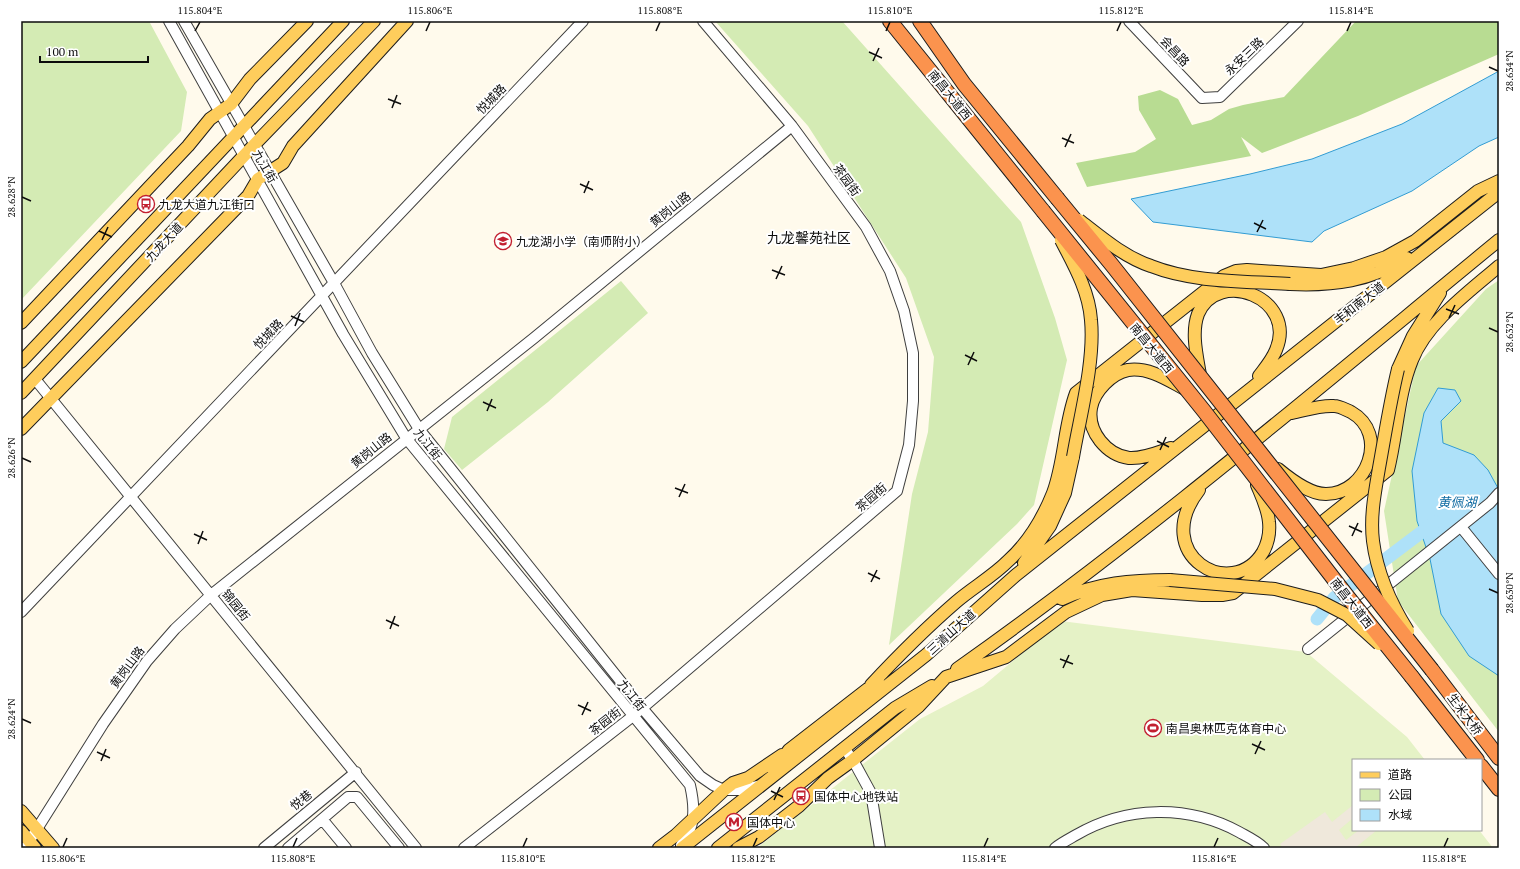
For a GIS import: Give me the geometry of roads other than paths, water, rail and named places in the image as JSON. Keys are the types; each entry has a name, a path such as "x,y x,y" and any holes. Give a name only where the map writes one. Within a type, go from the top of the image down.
{"highway":[{"name":"南昌大道西","path":"890,21 1252,473 1412,677"},
{"name":"南昌大道西","path":"920,21 964,84 1200,375 1432,670"},
{"name":"生米大桥","path":"1432,670 1499,758"},
{"name":"生米大桥","path":"1412,677 1475,759"},
{"path":"1482,767 1499,789"}],"main road":[{"path":"21,323 188,146 210,119 231,104 250,79 307,21"},
{"name":"九龙大道","path":"21,362 343,21"},
{"name":"九龙大道","path":"21,393 254,145 374,21"},
{"path":"21,429 248,196 258,180 283,163 293,146 407,21"},
{"path":"659,848 733,783 748,778 789,750 871,685 956,602 1007,562 1022,548 1036,526 1053,493 1070,409 1076,393 1224,276 1236,271 1247,270 1321,275 1354,268 1386,257 1415,241 1478,191 1499,181"},
{"name":"丰和南大道","path":"1218,414 1499,192"},
{"path":"1067,210 1108,242 1131,257 1156,268 1187,276 1319,286 1340,284 1362,279 1402,262 1448,233"},
{"path":"1016,575 1050,526 1065,493 1088,373 1091,320 1086,294 1076,267 1047,216"},
{"path":"718,848 895,708 946,677 1046,606 1289,414 1499,240"},
{"path":"738,848 760,836 799,806 828,778 853,760 918,706 946,677 1006,657 1066,612 1102,595 1132,590 1222,595 1233,593 1388,470 1404,386 1413,359 1428,333 1456,303 1499,266"},
{"path":"1432,670 1402,622 1387,592 1377,563 1373,540 1372,512 1389,406 1398,369 1413,336 1446,284"},
{"path":"1200,375 1195,331 1198,316 1203,306 1214,297 1228,291 1252,294 1262,299 1271,307 1277,317 1280,327 1276,350 1252,387"},
{"path":"1179,446 1150,455 1131,458 1116,454 1104,446 1096,434 1092,420 1091,407 1098,393 1112,378 1128,370 1143,370 1157,375 1185,389"},
{"path":"1264,456 1289,478 1309,489 1324,494 1341,492 1352,486 1362,477 1368,466 1372,443 1365,426 1357,416 1335,406 1320,407 1289,414"},
{"name":"三清山大道","path":"682,848 765,784 926,655 1016,575 1218,414"},
{"path":"1210,476 1191,500 1183,525 1182,535 1191,556 1211,571 1239,572 1250,567 1258,560 1265,548 1269,536 1270,523 1266,506 1252,473"},
{"path":"1046,606 1094,586 1135,580 1170,580 1275,589 1318,600 1347,615 1369,634 1412,677"},
{"path":"871,685 926,655"},
{"path":"765,784 789,750"},
{"path":"21,810 53,848"}],"street":[{"name":"九江街","path":"168,21 351,346 406,438 690,785 694,803 692,819 688,837 679,848"},
{"name":"九江街","path":"184,21 334,283 372,353 419,429 642,708 700,776 713,785 724,790"},
{"name":"悦城路","path":"21,612 583,21"},
{"name":"茶园街","path":"464,848 633,716 897,491 909,445 913,401 913,353 904,310 890,271 866,227 792,126 703,21"},
{"name":"会昌路","path":"1129,21 1202,98"},
{"name":"永安三路","path":"1202,98 1220,97 1298,21"},
{"name":"黄岗山路","path":"27,842 37,829 103,724 147,661 175,629 211,595 406,438 534,338 792,126"},
{"name":"锦园街","path":"35,379 356,772 416,848"},
{"path":"1308,649 1461,527 1490,503 1499,493"},
{"path":"1461,527 1499,574"},
{"path":"844,748 853,760 870,793 880,848"},
{"name":"悦巷","path":"264,848 356,772"},
{"path":"724,790 740,790 765,784"},
{"path":"288,848 348,797 357,797 399,848"},
{"path":"1055,848 1094,824 1136,813 1179,812 1220,822 1258,842 1264,848"},
{"path":"322,819 346,848"}],"water":[{"path":"1499,71 1499,137 1479,146 1412,191 1324,231 1312,242 1153,222 1131,199 1250,174 1312,159 1402,124"},
{"name":"黄佩湖","path":"1438,388 1455,390 1461,401 1441,421 1443,443 1474,455 1488,470 1499,490 1499,676 1469,656 1441,614 1430,559 1417,521 1412,471 1424,413"}],"waterway":[{"path":"1317,619 1334,598 1435,522"}],"place":[{"name":"九龙大道九江街口","path":"146,204"},
{"name":"九龙湖小学（南师附小）","path":"503,241"},
{"name":"南昌奥林匹克体育中心","path":"1153,728"},
{"name":"国体中心地铁站","path":"801,796"},
{"name":"国体中心","path":"734,822"}],"district":[{"name":"九龙馨苑社区","path":"809,237"}]}
